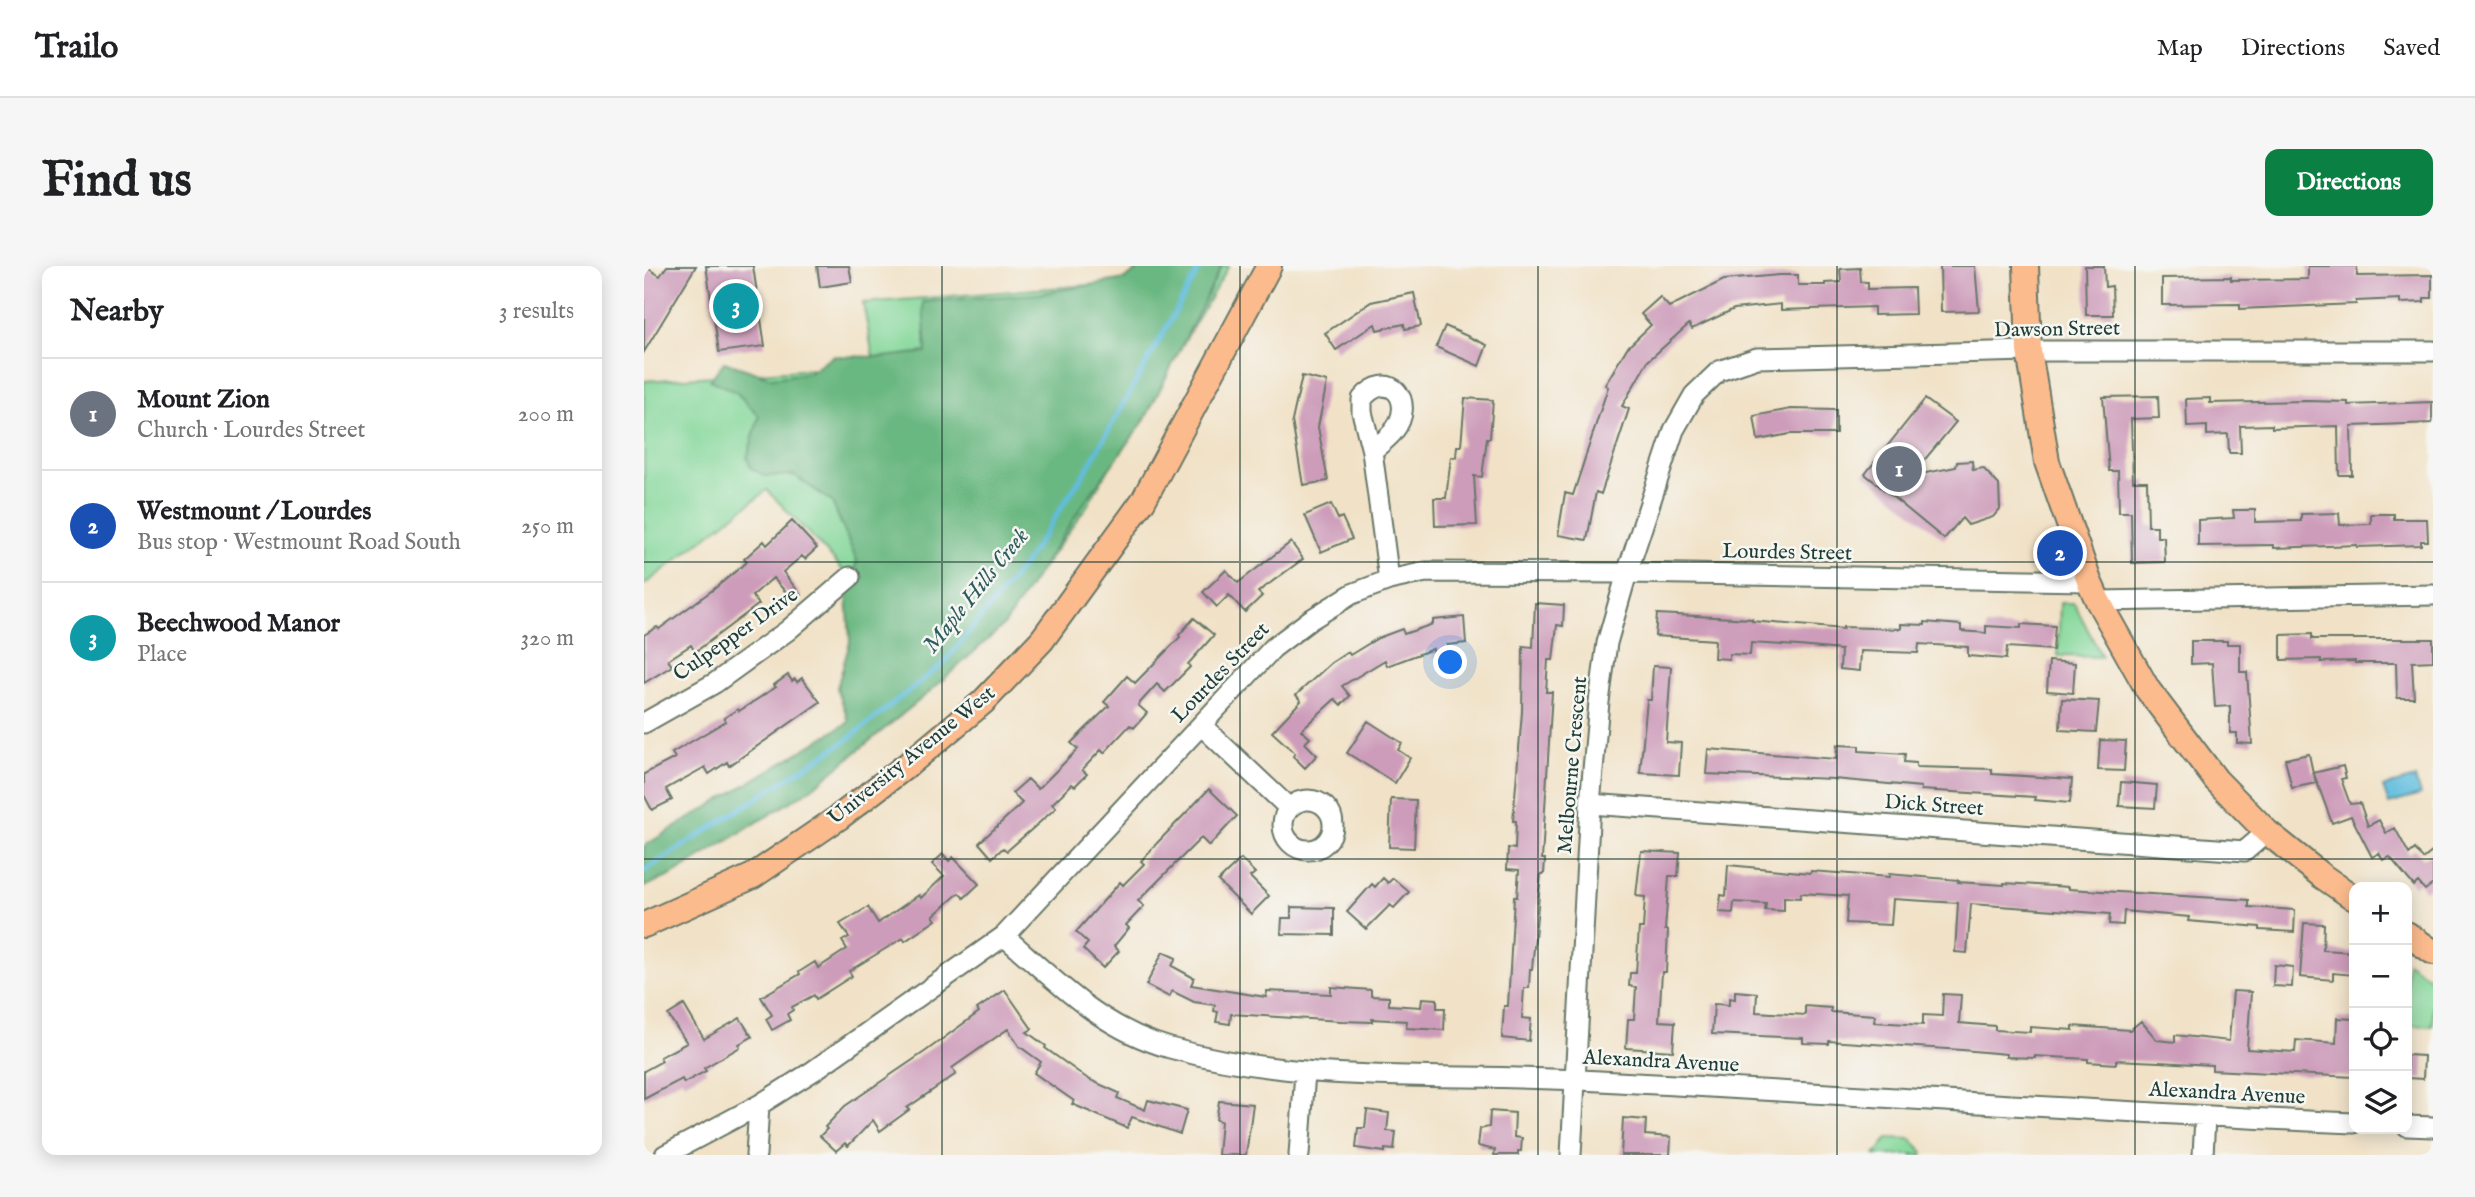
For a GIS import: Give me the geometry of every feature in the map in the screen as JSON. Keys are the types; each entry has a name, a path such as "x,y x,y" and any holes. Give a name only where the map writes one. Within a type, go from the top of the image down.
{"main road":[{"name":"University Avenue West","path":"644,925 752,876 838,818 983,702 1042,640 1143,501 1269,266"},
{"path":"2026,266 2029,351 2047,462 2093,591 2148,690 2216,780 2267,832 2349,895"},
{"path":"2412,937 2433,952"}],"street":[{"name":"Dawson Street","path":"1694,395 1718,371 1757,358 2029,351 2433,351"},
{"name":"Melbourne Crescent","path":"1571,1155 1590,804 1607,643 1674,430 1694,395"},
{"path":"1371,451 1389,580"},
{"name":"Lourdes Street","path":"665,1155 759,1105 813,1072 1004,936 1273,648 1352,594 1389,580 1426,572 1627,573 2093,591 2433,595"},
{"name":"Culpepper Drive","path":"644,723 725,676 787,632 850,577"},
{"path":"1201,725 1289,808"},
{"name":"Dick Street","path":"1590,804 2245,851 2267,832"},
{"name":"Alexandra Avenue","path":"1004,936 1083,1006 1123,1031 1167,1048 1228,1062 1305,1072 1576,1080 2205,1117 2349,1123"},
{"path":"1299,1155 1305,1072"},
{"path":"756,1155 759,1105"},
{"path":"2203,1155 2205,1117"},
{"path":"2412,1126 2433,1127"}],"green space":[{"path":"1143,266 1222,266 1144,421 1084,503 1005,624 927,694 811,789 670,876 644,887 644,846 849,722 837,688 850,642 847,595 857,561 832,502 794,475 765,476 751,468 747,458 759,416 736,392 710,380 724,362 772,378 809,373 833,356 883,357 926,352 923,302 1038,294 1125,279"},
{"path":"1152,266 1229,266 1087,506 1013,609 941,682 833,559 767,490 644,585 644,381 815,369 874,362 863,303 1140,281"},
{"path":"2060,603 2074,603 2102,657 2058,656"},
{"path":"2412,965 2433,980 2433,1026 2412,1025"},
{"path":"1888,1138 1911,1139 1923,1152 1922,1155 1875,1155"}],"water":[{"path":"2415,778 2420,795 2389,804 2383,787"}],"building":[{"path":"644,266 660,276 667,266 696,266 644,352"},
{"path":"706,266 753,266 765,346 719,352"},
{"path":"817,266 849,266 852,282 820,287"},
{"path":"1940,266 1975,266 1979,311 1941,312"},
{"path":"2085,266 2104,266 2105,287 2112,286 2113,315 2086,315"},
{"path":"2308,266 2357,266 2357,276 2432,275 2432,298 2424,298 2424,302 2400,303 2400,299 2356,301 2356,304 2240,309 2240,304 2162,305 2162,278 2308,279"},
{"path":"1860,268 1861,282 1868,282 1868,289 1914,288 1915,314 1874,315 1874,307 1781,310 1781,304 1734,309 1692,329 1689,324 1648,361 1622,406 1629,409 1601,494 1596,492 1587,540 1558,535 1565,493 1573,495 1608,387 1605,385 1627,348 1651,325 1641,314 1660,297 1669,307 1724,280 1779,275 1798,275 1798,285 1825,285 1841,282 1840,269"},
{"path":"1414,293 1421,326 1405,329 1404,324 1377,330 1375,324 1336,350 1325,333 1371,302"},
{"path":"1445,326 1487,345 1479,366 1436,347"},
{"path":"1302,376 1327,382 1318,427 1328,481 1303,485 1292,421"},
{"path":"2158,396 2159,418 2131,419 2133,481 2147,481 2148,526 2157,526 2157,537 2164,537 2165,562 2132,563 2131,512 2119,512 2118,471 2109,471 2103,397"},
{"path":"1465,398 1493,400 1490,438 1487,438 1482,477 1474,476 1477,525 1435,526 1434,498 1446,498 1451,457 1456,457 1457,446 1461,446"},
{"path":"2210,398 2210,403 2307,401 2348,402 2348,405 2432,402 2432,423 2351,426 2352,475 2339,475 2338,426 2240,426 2241,453 2229,453 2228,434 2207,435 2207,426 2187,427 2186,399"},
{"path":"1925,399 1956,422 1911,476 1956,467 1957,462 1972,461 1973,470 1983,468 1999,485 2000,509 1993,517 1968,525 1962,518 1944,539 1865,474"},
{"path":"1791,409 1836,410 1836,434 1790,434 1758,440 1754,416"},
{"path":"1331,504 1338,519 1342,517 1352,539 1321,552 1305,515"},
{"path":"2233,510 2255,510 2255,522 2301,521 2301,514 2339,513 2340,525 2371,524 2371,514 2394,514 2394,519 2427,519 2428,541 2421,541 2421,545 2357,547 2198,546 2198,520 2234,518"},
{"path":"792,521 817,548 805,559 802,556 783,572 801,595 794,601 773,578 752,596 759,604 695,652 691,645 668,660 672,666 644,683 644,635 657,627 659,629 714,589 747,562 744,559 764,541 767,545"},
{"path":"1291,542 1303,559 1258,592 1262,596 1245,612 1229,595 1217,607 1203,592 1226,570 1238,583"},
{"path":"1535,603 1564,605 1563,626 1557,625 1553,660 1548,660 1546,692 1552,692 1542,859 1545,859 1544,874 1541,874 1532,969 1529,988 1524,988 1522,1018 1531,1019 1529,1041 1502,1038 1504,1006 1508,1006 1514,897 1517,897 1519,870 1507,869 1508,848 1515,849 1516,821 1513,821 1522,712 1523,646 1533,647"},
{"path":"1657,614 1752,619 1843,629 1901,629 1901,624 1925,625 1925,622 1961,625 1961,631 1986,633 1986,626 2055,626 2053,650 2007,647 2006,659 1968,656 1968,647 1919,644 1918,653 1860,651 1859,671 1840,669 1841,650 1799,646 1751,643 1750,655 1729,654 1729,659 1714,658 1715,640 1655,636"},
{"path":"1464,617 1466,643 1447,645 1448,657 1434,659 1433,649 1387,666 1385,660 1342,686 1350,696 1341,705 1335,699 1301,730 1310,738 1305,743 1317,755 1305,768 1293,756 1295,753 1272,732 1301,701 1296,695 1331,663 1348,652 1350,655 1378,638 1402,629 1404,634 1433,624 1433,620"},
{"path":"1194,618 1214,635 1188,664 1190,667 1165,692 1157,684 1138,705 1147,713 1134,728 1130,725 1104,753 1101,750 1082,770 1087,774 1075,786 1072,784 1052,804 1056,808 1007,851 1003,848 992,858 979,843 1022,803 1012,793 1028,779 1038,789 1078,749 1071,743 1109,706 1104,702 1127,676 1135,683 1180,637"},
{"path":"2312,634 2312,639 2433,639 2433,661 2412,662 2414,698 2397,698 2396,663 2281,660 2281,635"},
{"path":"2191,641 2227,641 2227,644 2240,644 2240,672 2247,672 2252,744 2237,743 2237,733 2230,733 2230,706 2215,707 2212,663 2191,664"},
{"path":"2049,661 2075,663 2073,693 2047,691"},
{"path":"1653,666 1671,667 1666,742 1681,743 1679,775 1640,773 1647,700 1651,700"},
{"path":"788,675 792,681 795,679 797,682 802,678 820,702 729,766 727,762 709,774 705,767 666,789 672,800 652,810 644,795 644,774 675,758 672,753 726,721 724,718 776,687 774,685"},
{"path":"2062,699 2099,701 2096,732 2060,730"},
{"path":"1368,721 1402,743 1398,750 1410,758 1395,783 1347,753"},
{"path":"2100,740 2126,741 2124,771 2098,770"},
{"path":"1837,745 1859,746 1859,751 1905,754 1904,762 1916,763 1916,767 1992,769 1992,774 2072,779 2070,803 2034,800 2035,797 1921,790 1921,787 1834,779 1706,774 1708,749 1836,759"},
{"path":"2309,754 2313,773 2343,766 2346,778 2341,779 2350,804 2360,803 2368,826 2379,820 2386,833 2395,828 2409,854 2415,849 2423,859 2433,851 2433,884 2425,890 2418,882 2414,886 2390,857 2383,860 2379,853 2372,857 2351,816 2332,823 2314,774 2316,783 2292,788 2285,759"},
{"path":"2121,782 2157,785 2155,808 2119,806"},
{"path":"1209,789 1237,816 1209,846 1201,838 1138,901 1144,906 1126,925 1129,928 1114,946 1119,951 1103,968 1083,949 1088,943 1076,932 1120,882 1123,885 1144,864 1141,861"},
{"path":"1391,799 1416,800 1414,848 1389,847"},
{"path":"1641,851 1680,853 1678,876 1669,876 1665,930 1668,930 1666,972 1662,972 1659,1021 1675,1022 1673,1051 1626,1048 1628,1019 1634,1019 1636,987 1629,986 1630,973 1636,973 1639,928 1643,928 1645,897 1636,896"},
{"path":"943,854 949,861 953,857 979,884 964,898 959,893 933,916 936,920 905,941 903,938 849,971 852,976 816,999 814,995 792,1007 793,1010 787,1014 790,1020 772,1030 766,1019 772,1015 761,997 815,962 818,968 847,949 842,941 849,937 840,924 868,907 878,923 919,895 921,898 944,876 932,864"},
{"path":"1241,859 1255,873 1250,877 1269,896 1251,914 1218,881"},
{"path":"1728,865 1810,873 1889,877 1889,874 1959,880 1958,882 2249,900 2249,907 2295,910 2294,932 2260,930 2260,927 2188,921 2189,917 2124,911 2123,925 2109,924 2110,914 1971,904 1967,953 1955,952 1958,903 1893,899 1891,925 1846,923 1848,896 1801,893 1800,898 1784,897 1784,911 1765,910 1766,904 1734,902 1733,913 1719,912 1721,895 1726,896"},
{"path":"1383,878 1388,883 1393,878 1409,892 1394,908 1390,905 1366,929 1347,912 1372,884 1375,887"},
{"path":"1291,907 1334,908 1334,935 1281,934 1282,918 1291,918"},
{"path":"2304,923 2324,924 2323,950 2349,952 2349,975 2333,973 2333,980 2300,977"},
{"path":"1163,952 1176,958 1172,966 1194,978 1191,985 1266,997 1267,991 1331,994 1331,987 1371,990 1371,996 1389,997 1389,1005 1421,1007 1422,998 1437,999 1437,1008 1445,1008 1444,1030 1406,1028 1407,1021 1341,1021 1231,1014 1230,1024 1216,1022 1218,1012 1214,1011 1215,1005 1194,1002 1172,991 1169,997 1146,985"},
{"path":"2274,965 2293,967 2292,987 2273,986"},
{"path":"1005,990 1032,1029 1027,1032 1088,1079 1119,1093 1117,1098 1145,1110 1148,1100 1187,1110 1180,1134 1132,1117 1127,1128 1072,1104 1074,1101 1034,1073 1041,1062 1019,1046 1008,1029 952,1068 956,1074 907,1108 909,1110 880,1131 873,1120 848,1146 845,1143 836,1151 820,1136 845,1106 926,1051"},
{"path":"1735,991 1757,993 1756,1012 1805,1015 1805,1006 1831,1008 1831,1012 1875,1015 1874,1022 1923,1025 1923,1015 1942,1016 1943,994 1961,995 1959,1023 1995,1026 1995,1030 2030,1032 2030,1027 2073,1030 2073,1026 2130,1030 2141,1021 2157,1040 2175,1042 2175,1035 2229,1041 2233,991 2251,992 2247,1049 2295,1052 2296,1040 2336,1043 2337,1018 2349,1019 2349,1077 2212,1070 2212,1065 2116,1060 2116,1064 2088,1062 2088,1059 2006,1057 2006,1054 1962,1050 1829,1041 1829,1044 1803,1043 1803,1038 1712,1034 1714,1004 1729,1005 1729,998 1735,999"},
{"path":"684,1005 704,1039 740,1018 752,1037 704,1068 706,1071 684,1083 682,1079 644,1099 644,1071 662,1061 660,1057 687,1043 668,1015"},
{"path":"2412,1055 2424,1056 2423,1079 2412,1078"},
{"path":"1219,1101 1253,1104 1246,1155 1218,1155 1221,1121 1216,1120"},
{"path":"1367,1110 1389,1113 1387,1131 1396,1132 1394,1150 1385,1149 1385,1152 1356,1148 1358,1128 1365,1128"},
{"path":"1490,1111 1515,1113 1514,1137 1522,1138 1518,1155 1494,1155 1495,1150 1478,1146 1480,1129 1489,1127"},
{"path":"1623,1118 1646,1120 1645,1135 1671,1137 1670,1155 1621,1155"}],"waterway":[{"name":"Maple Hills Creek","path":"644,871 847,740 944,663 1025,563 1088,467 1201,266"}],"place":[{"name":"Beechwood Manor","path":"736,306"},
{"name":"Mount Zion","path":"1899,469"},
{"name":"Westmount / Lourdes","path":"2060,553"}]}
